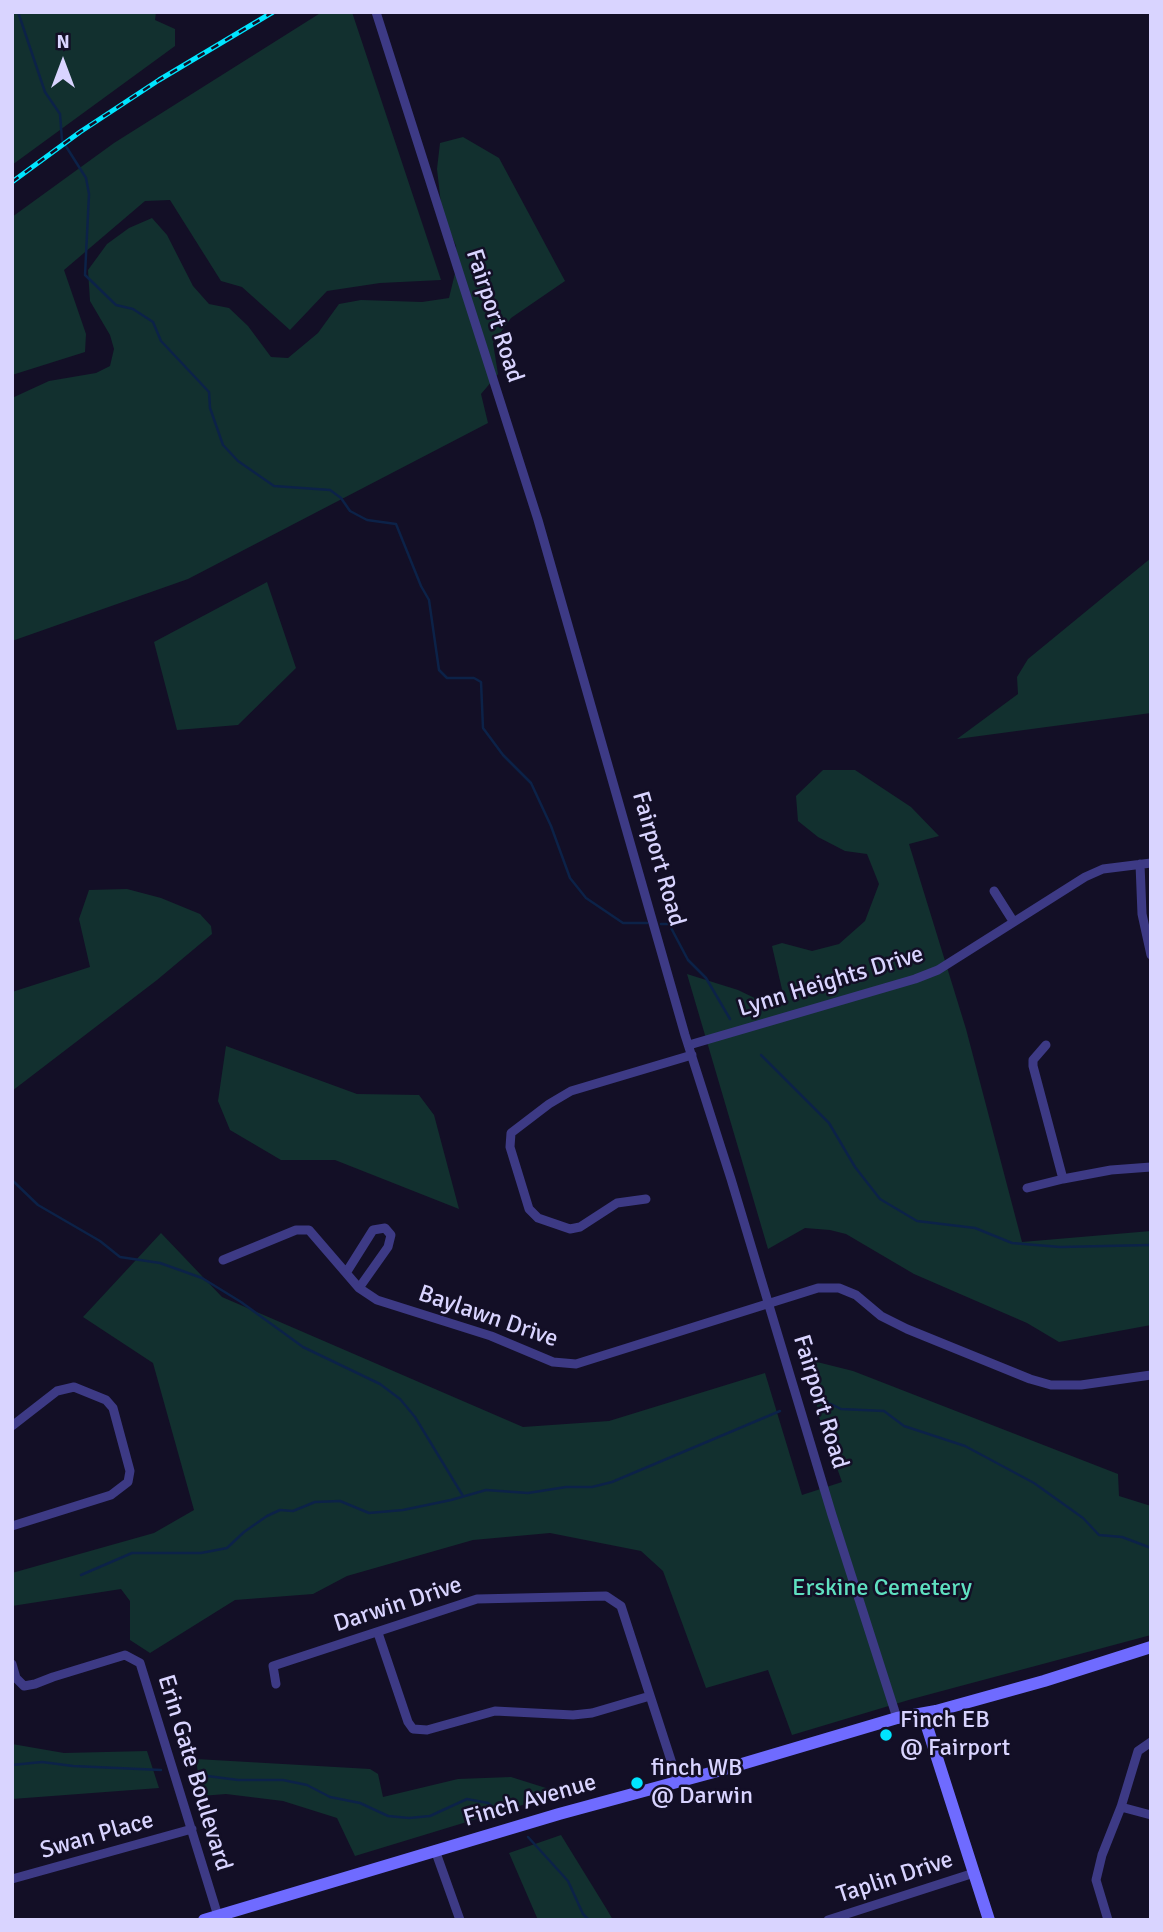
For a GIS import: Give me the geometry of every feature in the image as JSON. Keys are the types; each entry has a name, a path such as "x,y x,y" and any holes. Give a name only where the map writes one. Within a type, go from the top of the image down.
{"main road":[{"name":"Finch Avenue","path":"204,1920 435,1850 897,1718 923,1714 1044,1681 1151,1647"},
{"path":"923,1714 989,1920"}],"street":[{"name":"Fairport Road","path":"376,12 538,520 689,1045 897,1718"},
{"name":"Lynn Heights Drive","path":"689,1045 938,970 1085,877 1102,869 1151,863"},
{"path":"1140,864 1142,914 1151,955"},
{"path":"994,891 1013,921"},
{"path":"1046,1045 1033,1060 1032,1066 1063,1179"},
{"path":"646,1199 617,1203 580,1227 570,1229 538,1218 529,1209 510,1147 512,1133 549,1104 571,1091 692,1055"},
{"path":"1027,1188 1111,1170 1151,1167"},
{"path":"346,1273 373,1230 385,1228 391,1235 388,1247 359,1288"},
{"name":"Baylawn Drive","path":"223,1260 296,1230 309,1230 359,1288 377,1300 491,1336 553,1362 576,1364 818,1288 839,1288 856,1295 881,1316 907,1329 1051,1385 1081,1385 1151,1375"},
{"path":"12,1426 57,1391 74,1387 106,1400 113,1408 130,1471 128,1482 111,1495 12,1526"},
{"name":"Darwin Drive","path":"276,1684 273,1666 478,1599 606,1596 621,1606 677,1782"},
{"path":"378,1633 408,1722 413,1729 427,1730 495,1711 573,1715 592,1713 650,1696"},
{"name":"Erin Gate Boulevard","path":"12,1664 16,1678 24,1686 125,1655 140,1663 218,1916"},
{"path":"1108,1920 1096,1880 1102,1855 1121,1807 1138,1751 1151,1742"},
{"path":"1121,1807 1151,1815"},
{"name":"Swan Place","path":"12,1879 192,1829"},
{"path":"435,1850 460,1920"},
{"name":"Taplin Drive","path":"828,1920 974,1873"}],"green space":[{"path":"12,12 156,12 155,20 175,29 175,46 12,165"},
{"path":"322,12 352,12 441,280 380,283 327,291 290,330 242,287 221,281 170,200 145,201 64,270 86,334 85,352 12,375 12,217 114,143"},
{"path":"463,137 499,158 565,281 511,318 493,343 498,374 481,394 488,423 188,579 12,641 12,398 49,381 96,373 110,366 114,349 110,335 90,301 88,270 107,244 129,228 152,218 167,235 193,286 209,304 229,308 248,326 271,357 288,358 318,333 339,304 361,300 422,302 449,298 457,265 456,246 442,213 437,169 440,143"},
{"path":"1151,558 1151,713 957,739 1018,694 1017,677 1028,659"},
{"path":"267,582 296,668 238,725 177,730 154,642"},
{"path":"823,770 855,770 911,807 939,836 909,844 966,1029 1022,1242 1151,1231 1151,1325 1059,1342 1027,1323 914,1274 846,1234 805,1228 768,1249 687,974 738,990 765,1003 781,1005 784,998 772,946 782,943 812,951 839,944 865,921 879,884 867,854 845,851 818,837 798,821 796,796"},
{"path":"127,889 161,898 200,914 211,926 212,934 157,980 12,1091 12,992 90,967 79,919 89,890"},
{"path":"226,1046 357,1094 419,1095 434,1115 459,1209 335,1160 281,1160 230,1130 218,1101"},
{"name":"Erskine Cemetery","path":"161,1233 222,1297 523,1427 609,1421 765,1373 802,1495 842,1482 819,1417 809,1360 853,1371 1118,1474 1119,1496 1151,1506 1151,1635 912,1699 792,1735 768,1670 706,1688 663,1571 641,1551 550,1533 473,1540 347,1576 313,1594 235,1600 150,1653 130,1640 130,1601 121,1589 12,1606 12,1573 154,1533 194,1510 153,1363 83,1317"},
{"path":"12,1744 64,1753 147,1751 159,1788 12,1799"},
{"path":"196,1759 370,1769 378,1774 383,1797 458,1779 511,1777 546,1788 552,1796 355,1856 337,1818 283,1801 226,1794 201,1796"},
{"path":"561,1835 613,1920 538,1920 509,1853"}],"waterway":[{"path":"18,12 45,92 60,114 62,140 86,178 89,194 85,275 116,305 133,309 153,322 161,341 209,392 210,408 223,445 238,461 274,486 330,490 341,498 350,511 367,520 396,524 429,600 439,670 447,678 474,678 481,682 483,728 503,755 531,783 551,826 570,878 586,898 623,923 647,923"},
{"path":"661,924 669,924 688,960 706,978 730,1019"},
{"path":"761,1055 829,1123 855,1167 880,1199 917,1221 975,1228 1012,1243 1060,1247 1151,1245"},
{"path":"12,1180 38,1205 100,1241 120,1257 160,1263 202,1278 241,1302 303,1347 380,1384 400,1399 415,1417 463,1496"},
{"path":"813,1401 841,1409 884,1411 904,1426 965,1446 1034,1483 1083,1518 1099,1535 1122,1537 1151,1548"},
{"path":"81,1575 132,1553 201,1553 227,1548 267,1516 280,1510 293,1511 315,1502 340,1501 369,1513 403,1510 486,1490 528,1493 566,1487 592,1487 612,1482 780,1411"},
{"path":"12,1765 42,1762 161,1770"},
{"path":"192,1774 238,1780 283,1780 307,1785 330,1797 360,1803 388,1816 430,1816 467,1799 488,1803 505,1816"},
{"path":"528,1837 568,1881 583,1914 589,1920"}],"railway":[{"path":"12,182 80,132 159,80 273,12"}],"place":[{"name":"Finch EB @ Fairport","path":"886,1735"},
{"name":"finch WB @ Darwin","path":"637,1783"}]}
